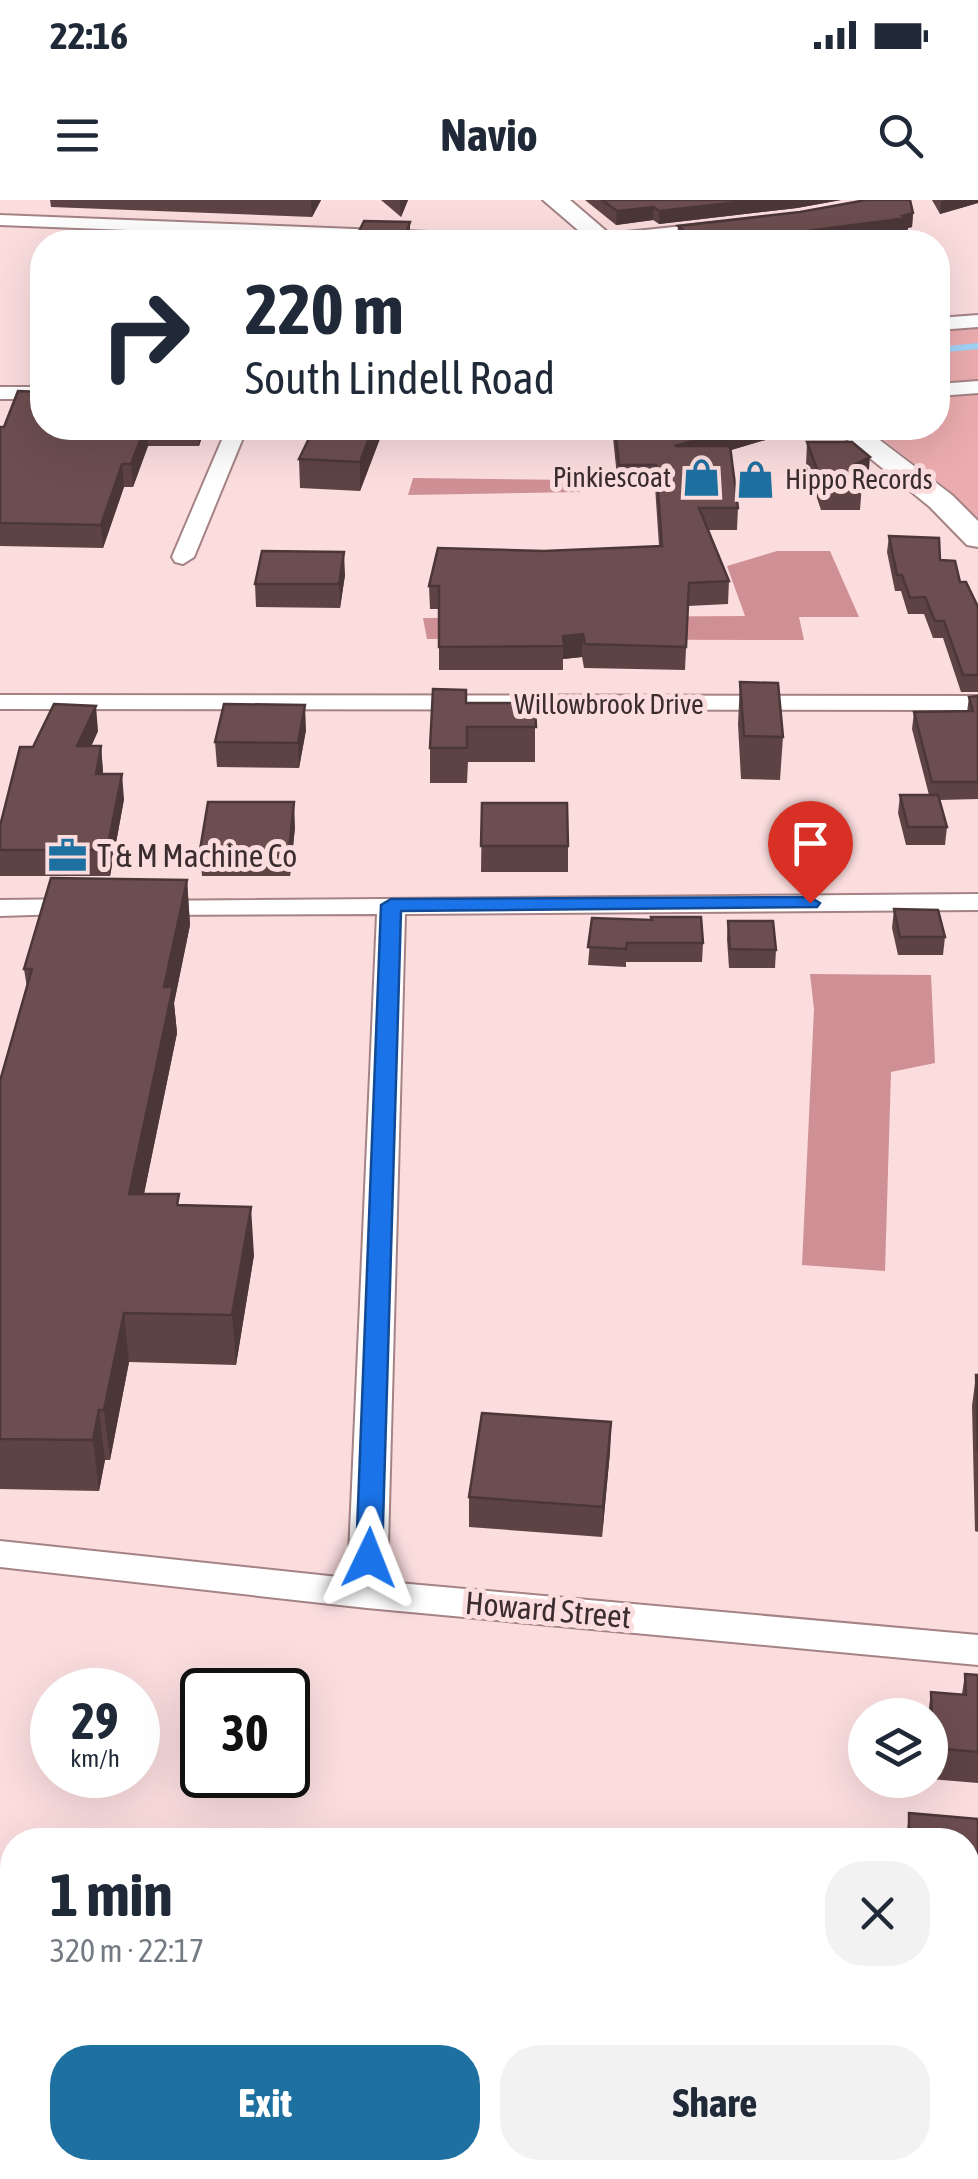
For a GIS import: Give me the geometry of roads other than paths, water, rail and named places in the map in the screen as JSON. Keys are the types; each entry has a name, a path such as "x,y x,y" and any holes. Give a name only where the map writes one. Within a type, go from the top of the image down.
{"main road":[{"path":"555,200 591,230"},
{"path":"863,440 941,501 978,538"}],"street":[{"path":"0,208 6,200"},
{"path":"0,220 181,230"},
{"path":"697,230 743,224"},
{"path":"950,323 978,321"},
{"path":"950,389 978,387"},
{"path":"0,393 30,393"},
{"path":"183,557 232,440"},
{"name":"Willowbrook Drive","path":"0,702 978,703"},
{"path":"0,908 978,902"},
{"path":"367,1594 391,905"},
{"name":"Howard Street","path":"0,1554 367,1594 978,1650"}],"waterway":[{"path":"950,349 978,346"}],"place":[{"name":"Pinkiescoat","path":"701,477"},
{"name":"Hippo Records","path":"755,479"},
{"name":"T & M Machine Co","path":"67,856"}]}
